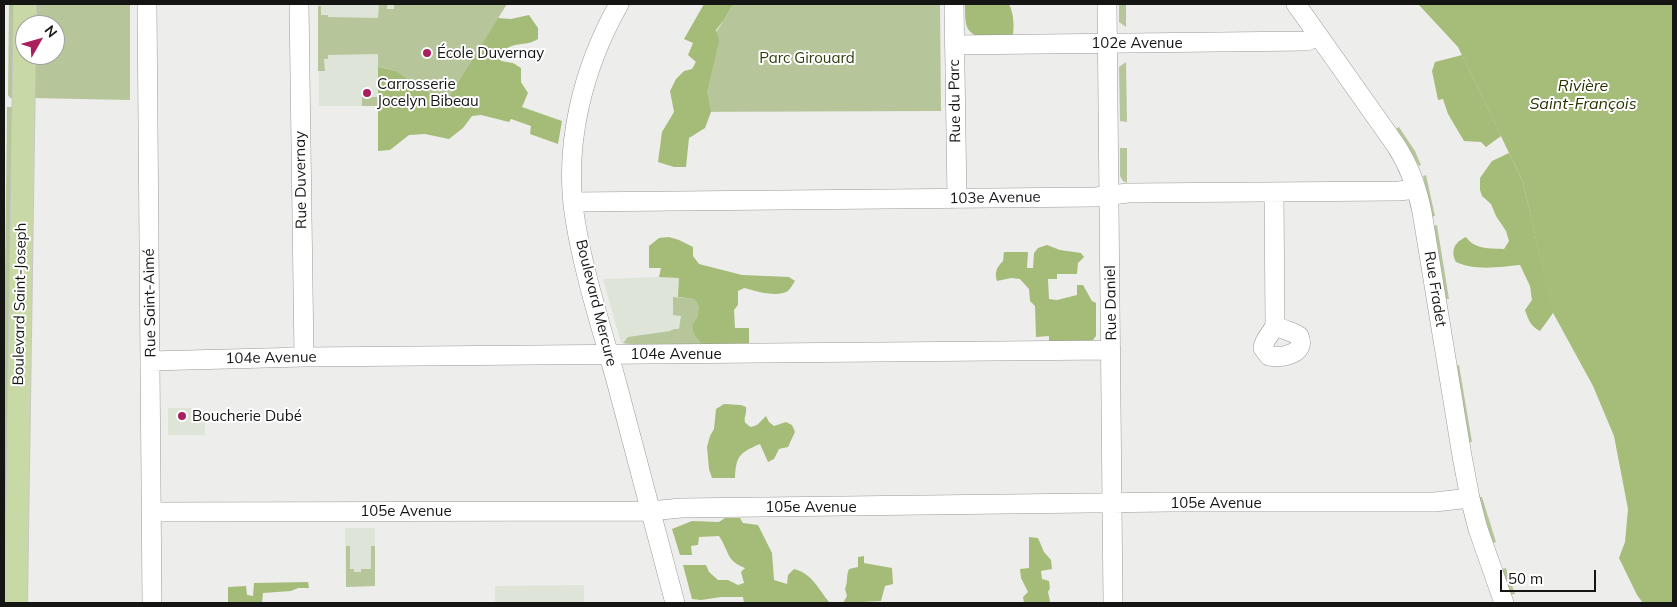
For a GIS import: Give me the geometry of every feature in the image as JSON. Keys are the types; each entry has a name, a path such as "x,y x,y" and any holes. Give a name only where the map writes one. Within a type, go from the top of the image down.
{"main road":[{"name":"Boulevard Saint-Joseph","path":"16,603 25,4"}],"street":[{"name":"Rue Saint-Aimé","path":"147,4 152,603"},
{"name":"Rue Duvernay","path":"300,4 304,357"},
{"name":"Boulevard Mercure","path":"619,4 596,52 583,90 574,146 575,218 608,355 675,603"},
{"name":"Rue du Parc","path":"954,4 957,199"},
{"name":"Rue Daniel","path":"1107,4 1113,603"},
{"name":"Rue Fradet","path":"1296,4 1395,144 1408,166 1416,189 1422,212 1470,498 1478,529 1504,603"},
{"name":"102e Avenue","path":"954,45 1307,41 1318,36"},
{"name":"103e Avenue","path":"574,202 957,199 1128,194 1400,191 1416,189"},
{"path":"1274,192 1275,324"},
{"name":"104e Avenue","path":"150,361 304,357 1111,350"},
{"name":"105e Avenue","path":"152,512 650,511 681,508 1179,502 1435,502 1470,498"}],"shaded area":[{"name":"École Duvernay","path":"318,4 507,4 379,90 378,106 319,106"},
{"path":"704,4 733,4 716,30 719,41 707,92 711,112 705,128 689,138 686,167 674,167 658,162 662,132 674,112 670,91 676,79 684,71 692,69 696,62 688,55 693,43 684,39"},
{"path":"965,4 1009,4 1013,20 1013,36 986,38 973,34 966,24"},
{"path":"529,15 538,28 538,39 533,42 509,47 499,55 501,61 513,63 521,68 521,82 528,93 522,107 562,121 558,144 530,134 531,126 511,119 509,122 481,115 472,116 463,128 449,139 425,134 409,135 390,150 378,151 378,67 396,71 445,103 498,18 511,19"},
{"path":"1462,55 1501,136 1486,147 1481,142 1464,141 1448,114 1443,99 1438,100 1432,71 1435,62"},
{"path":"1509,153 1523,182 1553,313 1540,331 1532,325 1525,310 1532,300 1530,286 1520,265 1488,268 1471,267 1456,262 1453,254 1456,244 1466,237 1478,246 1488,248 1504,249 1509,241 1506,231 1491,204 1482,196 1480,178 1492,161"},
{"path":"669,237 693,247 693,256 699,264 742,275 789,277 795,281 788,291 778,294 744,288 738,291 738,305 734,310 735,328 749,328 749,344 703,345 694,334 692,325 697,317 699,306 694,299 678,297 679,278 659,277 661,268 649,268 649,246 659,238"},
{"path":"1047,245 1060,250 1081,253 1084,257 1078,263 1077,274 1057,274 1057,279 1048,279 1049,299 1057,300 1077,295 1077,285 1083,285 1092,301 1096,303 1096,336 1093,340 1087,342 1049,342 1049,336 1036,337 1035,306 1030,301 1029,289 1020,279 1011,278 997,281 996,272 1003,261 1004,252 1028,252 1027,268 1033,268 1034,253 1038,248"},
{"path":"707,278 703,345 628,345 621,343 603,279"},
{"path":"724,404 746,407 745,421 751,427 757,425 766,416 774,426 786,422 792,425 795,432 788,447 779,449 774,459 768,462 760,444 747,450 740,456 736,465 735,478 712,478 709,469 707,447 714,429 716,409"},
{"path":"168,408 197,408 198,420 205,420 205,435 168,435"},
{"path":"725,518 740,518 743,523 758,525 772,553 774,580 787,584 788,575 794,569 801,571 811,578 830,603 744,603 743,597 692,599 683,565 706,565 709,572 718,580 728,580 738,585 744,583 741,572 745,568 731,559 719,536 699,537 698,545 691,546 692,555 680,555 672,529 692,521 719,522"},
{"path":"345,528 375,528 375,586 346,587"},
{"path":"1029,537 1038,538 1044,552 1051,560 1052,569 1041,571 1042,579 1049,581 1049,603 1024,603 1023,597 1028,592 1021,578 1020,569 1029,568"},
{"path":"864,556 864,563 892,568 893,584 885,586 881,601 843,603 847,596 845,589 849,569 858,567 858,557"},
{"path":"308,582 309,588 263,593 262,603 228,603 228,587 246,586 247,595 253,596 254,583"},
{"path":"584,585 584,603 495,603 495,586"}],"green space":[{"path":"9,4 16,4 13,98 10,98 8,95"},
{"path":"32,4 130,4 130,100 31,98 32,65 65,65 65,15 32,15"},
{"name":"École Duvernay","path":"379,4 387,4 387,9 394,9 394,4 507,4 445,103 396,71 378,67 378,54 328,55 328,59 324,59 325,71 318,71 318,6 321,6 321,15 328,15 328,17 378,18"},
{"name":"Parc Girouard","path":"733,4 940,4 941,111 674,112 696,62"},
{"path":"1119,4 1126,4 1126,27 1119,22"},
{"path":"1126,62 1127,122 1120,121 1119,67"},
{"path":"362,97 379,97 378,106 362,106"},
{"path":"7,107 15,108 8,603 4,603 4,365"},
{"path":"1399,127 1415,151 1421,165 1419,166 1395,129"},
{"path":"1120,148 1127,148 1127,183 1120,176"},
{"path":"1426,175 1435,216 1432,217 1423,176"},
{"path":"1437,225 1449,299 1445,299 1434,226"},
{"path":"673,297 694,299 699,306 697,317 692,325 703,345 634,345 623,343 628,337 679,329 681,316 673,315"},
{"path":"1459,365 1472,442 1468,443 1456,366"},
{"path":"1479,497 1482,497 1496,542 1492,543"},
{"path":"346,546 350,546 350,569 354,569 354,572 361,572 361,569 371,569 371,546 375,546 375,586 346,587"},
{"path":"1506,568 1515,594 1511,595 1502,569"}],"water":[{"name":"Rivière Saint-François","path":"1418,4 1673,4 1673,603 1643,603 1637,595 1619,558 1625,542 1628,509 1614,436 1593,386 1552,311 1523,182 1458,47"}],"place":[{"name":"École Duvernay","path":"427,53"},
{"name":"Carrosserie Jocelyn Bibeau","path":"367,93"},
{"name":"Boucherie Dubé","path":"182,416"}]}
